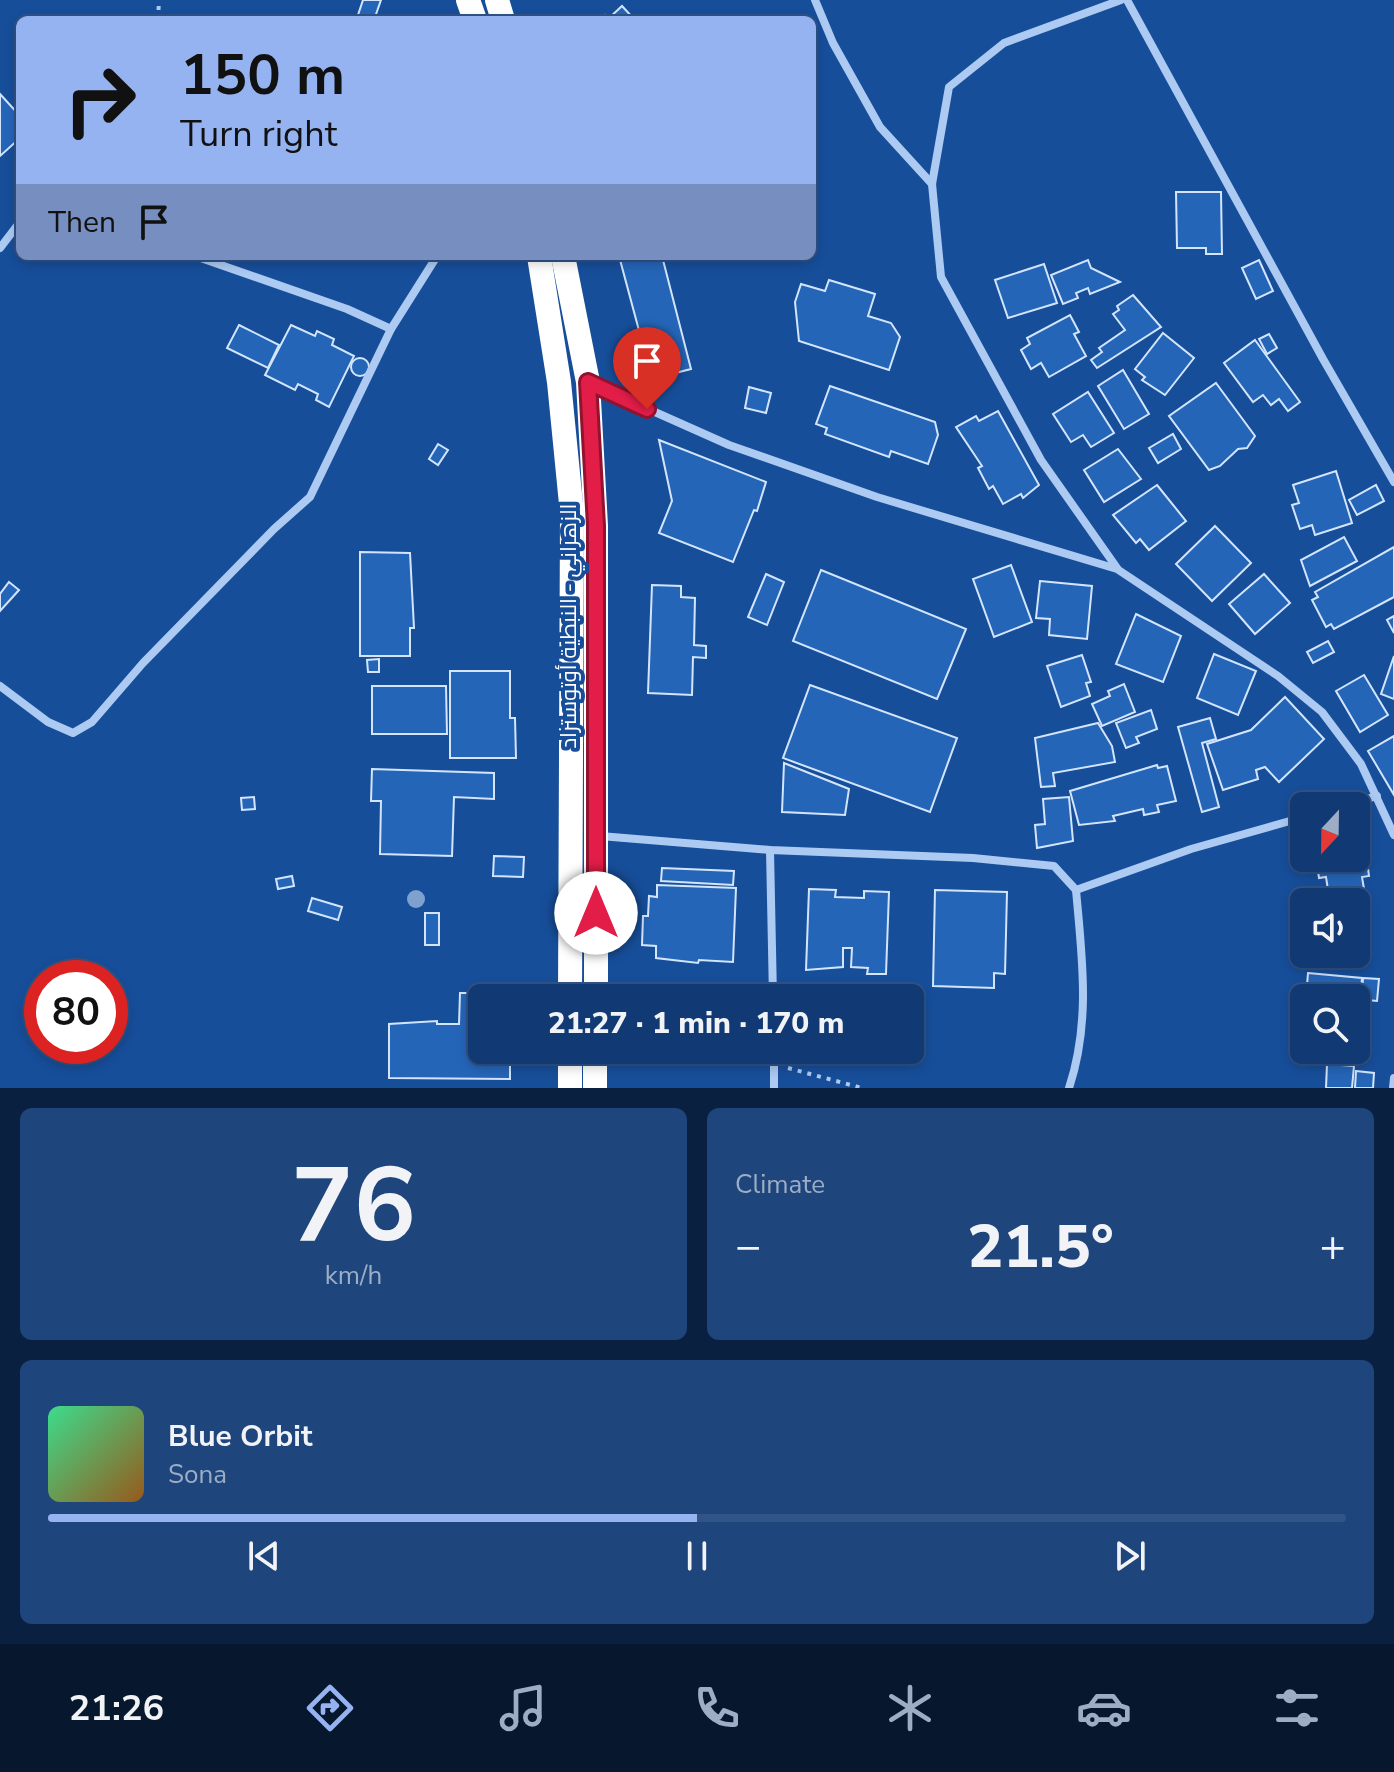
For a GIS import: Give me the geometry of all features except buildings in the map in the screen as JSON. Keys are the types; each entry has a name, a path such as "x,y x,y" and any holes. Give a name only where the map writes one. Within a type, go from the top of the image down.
{"highway":[{"name":"الزهراني - النبطية أوتوستراد","path":"540,260 559,382 572,514 570,984"},
{"name":"الزهراني - النبطية أوتوستراد","path":"564,260 588,382 596,526 596,984"},
{"path":"570,1064 570,1088"},
{"path":"595,1064 595,1088"}],"street":[{"path":"815,0 833,43 880,127 932,184"},
{"path":"1117,569 1041,460 941,277 932,184 949,87 1004,43 1121,0"},
{"path":"1127,0 1323,359 1394,482"},
{"path":"0,248 16,227"},
{"path":"206,260 347,309 391,329"},
{"path":"0,686 60,730 73,733 92,722 143,663 274,529 310,497 391,329 434,260"},
{"path":"588,382 729,445 877,497 1117,569 1278,676 1322,712 1361,764 1394,835"},
{"path":"1370,798 1377,796"},
{"path":"1076,890 1191,849 1290,821"},
{"path":"596,836 770,850 973,858 1054,866 1076,890 1083,978 1081,1052 1069,1088"},
{"path":"770,850 773,984"},
{"path":"774,1088 775,1065"},
{"path":"1393,1088 1394,1078"}],"path":[{"path":"775,1065 862,1088"}],"route":[{"path":"596,913 596,526 588,382 647,409"}]}
